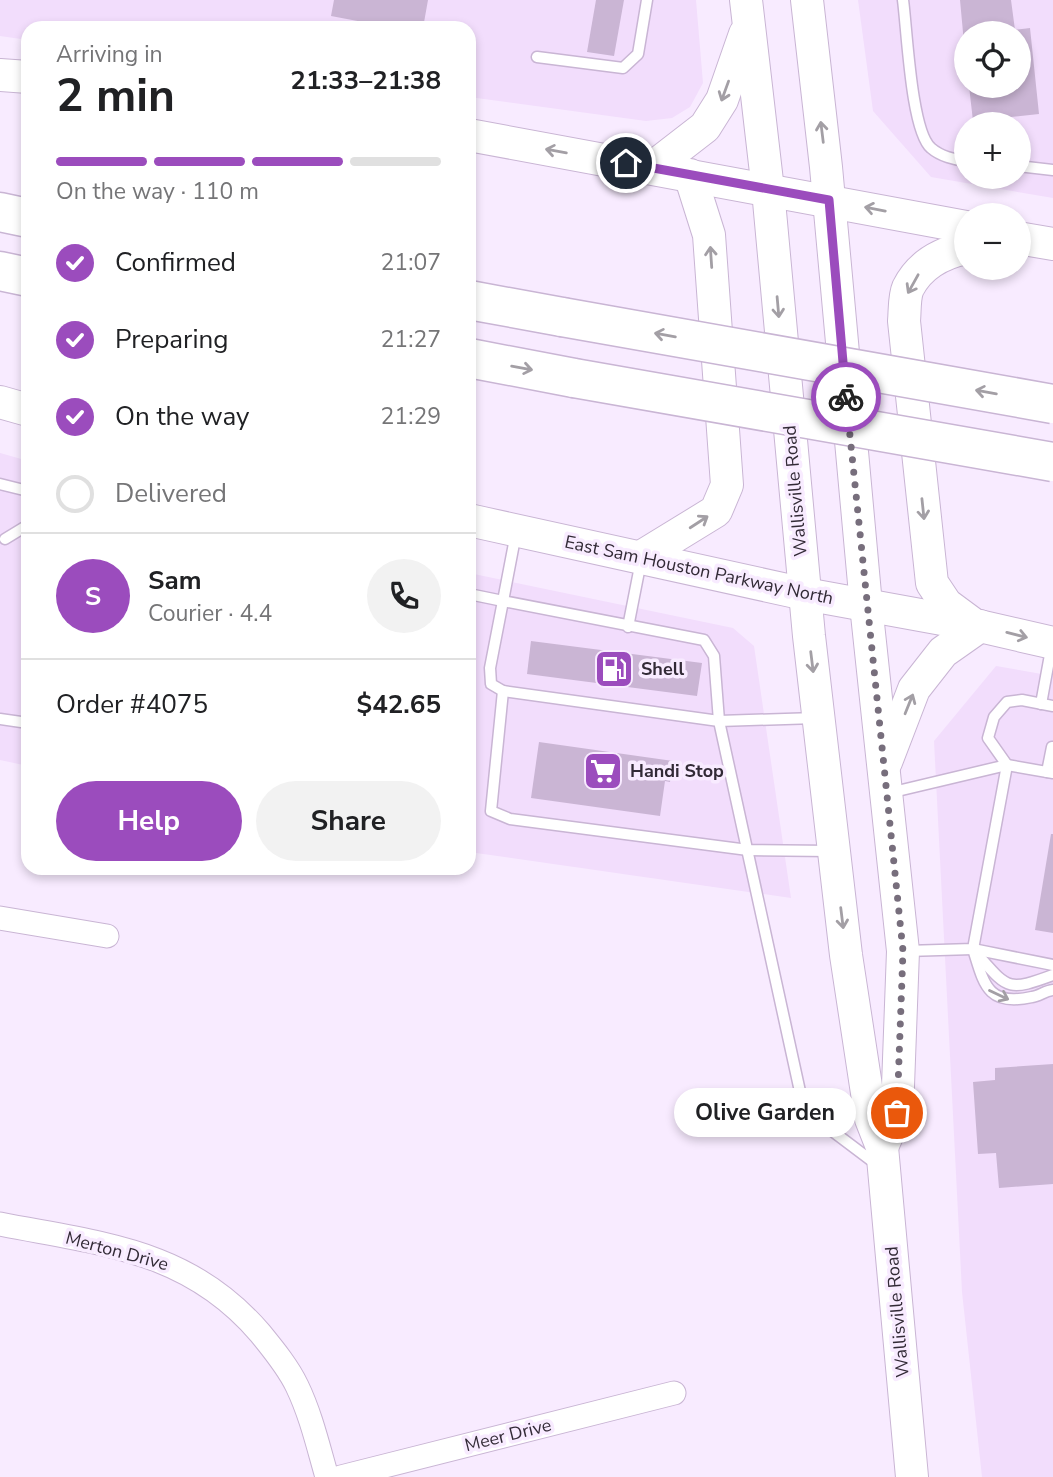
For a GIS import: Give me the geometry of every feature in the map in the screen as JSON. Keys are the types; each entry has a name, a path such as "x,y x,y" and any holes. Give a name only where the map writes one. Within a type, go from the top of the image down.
{"highway":[{"path":"0,212 21,216"},
{"path":"0,271 21,276"},
{"path":"476,301 1053,404"},
{"path":"476,359 1053,462"}],"main road":[{"name":"Wallisville Road","path":"807,0 903,951 897,1113 883,1158"},
{"name":"Wallisville Road","path":"747,13 768,190 805,594 846,955 871,1119 883,1158 912,1477"},
{"path":"652,167 705,127 722,100 747,13"},
{"path":"0,75 21,76"},
{"path":"476,136 954,225"},
{"path":"641,557 716,511 727,485 709,235 690,175"},
{"path":"1031,240 1053,244"},
{"path":"885,780 914,689 943,652 978,626 946,604 932,583 904,321 908,289 926,265 946,252 954,250"},
{"path":"0,402 21,408"},
{"name":"East Sam Houston Parkway North","path":"476,521 805,594 978,626 1052,643"}],"street":[{"path":"0,918 107,936"},
{"name":"Merton Drive","path":"0,1224 153,1257 183,1270 215,1290 244,1315 269,1344 296,1383 327,1477"},
{"name":"Meer Drive","path":"341,1477 674,1393"}],"lane":[{"path":"537,57 623,68 638,54 647,0"},
{"path":"903,0 918,127 930,148 954,160"},
{"path":"1031,167 1053,170"},
{"path":"0,484 21,489"},
{"path":"5,539 21,529"},
{"path":"517,530 490,668 491,684 503,691 719,721 819,718"},
{"path":"628,627 641,557"},
{"path":"476,595 704,640 714,656 719,721 801,1096 811,1115 883,1158"},
{"path":"1041,704 1052,643"},
{"path":"503,691 491,811 510,818 748,850 834,851"},
{"path":"1053,706 1022,700 1007,702 994,717 988,738 1007,765 973,949 985,988 997,996 1012,1000 1053,990"},
{"path":"0,719 21,722"},
{"path":"885,780 1007,765 1050,773 1052,747"},
{"path":"973,949 994,976 1005,984 1016,986 1053,975"},
{"path":"903,951 973,949 1053,965"}],"shaded area":[{"path":"0,0 696,0 703,83 690,107 672,118 646,121 476,98 476,21 21,21 21,39 0,36"},
{"path":"858,0 1053,0 1053,198 1001,189 1031,189 1031,112 954,112 954,181 931,177 873,111"},
{"path":"0,453 21,459 21,764 0,760"},
{"path":"476,574 733,628 754,646 791,898 476,853"},
{"path":"996,666 1053,676 1053,1477 982,1477 962,1292 934,741"}],"building":[{"path":"334,0 428,0 424,21 358,21 331,16"},
{"path":"596,0 624,0 614,56 587,52"},
{"path":"960,0 1011,0 1014,21 962,21"},
{"path":"1031,38 1039,114 972,112 970,98 1031,98"},
{"name":"Shell","path":"531,641 702,663 697,696 527,674"},
{"name":"Handi Stop","path":"539,742 673,761 670,782 665,781 660,816 531,798"},
{"path":"1053,834 1053,933 1035,930"},
{"path":"1053,1064 1053,1184 999,1188 996,1153 978,1154 973,1082 995,1080 995,1068"}],"way so far":[{"path":"846,397 903,951 897,1113"}],"place":[{"name":"Shell","path":"614,669"},
{"name":"Handi Stop","path":"603,771"},
{"name":"Olive Garden","path":"897,1113"}],"route":[{"path":"626,163 829,200 846,397"}]}
